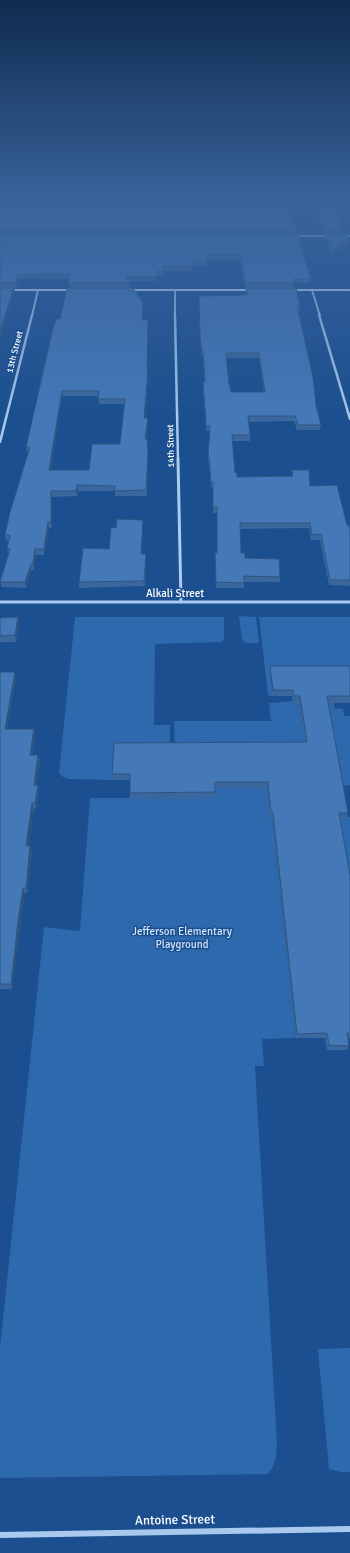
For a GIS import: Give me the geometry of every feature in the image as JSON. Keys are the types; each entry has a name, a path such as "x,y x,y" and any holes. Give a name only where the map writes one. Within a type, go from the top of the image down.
{"main road":[{"path":"0,290 85,290"},
{"path":"116,290 258,290"},
{"path":"282,290 350,290"}],"street":[{"name":"13th Street","path":"0,442 38,290"},
{"name":"14th Street","path":"175,290 181,602"},
{"path":"312,290 350,419"},
{"name":"Alkali Street","path":"0,602 350,602"},
{"name":"Antoine Street","path":"0,1535 350,1529"}],"green space":[{"path":"239,616 256,617 259,643 247,643 242,640"},
{"path":"75,617 224,617 224,638 222,642 155,644 154,725 170,725 170,749 115,750 113,780 69,779 63,777 59,773"},
{"path":"259,617 350,617 350,672 270,673 272,696 268,695"},
{"path":"293,701 293,703 299,703 305,748 175,749 174,721 271,721 269,703"},
{"path":"326,703 334,703 334,708 343,709 344,716 350,716 350,785 341,786"},
{"name":"Jefferson Elementary Playground","path":"214,788 267,788 272,819 296,1038 262,1039 264,1066 255,1066 277,1443 274,1463 268,1474 0,1478 0,1348 44,927 80,931 90,798 215,798"},
{"path":"346,817 350,817 350,892 338,819 346,819"},
{"path":"350,1348 350,1472 341,1472 329,1469 318,1349"}],"building":[{"path":"0,274 45,274 18,275 16,283 0,283"},
{"path":"70,274 157,274 157,277 126,277 130,283 68,283"},
{"path":"244,274 310,274 311,279 293,279 294,283 245,283"},
{"path":"0,288 14,288 0,331"},
{"path":"67,288 133,288 143,303 142,320 148,320 148,370 144,418 148,418 145,439 147,439 148,452 146,490 114,491 115,486 77,485 76,491 51,491 51,522 48,522 44,549 35,549 33,564 31,564 25,582 0,582 10,549 7,549 10,535 5,535 10,512 30,447 26,447 54,324 56,319 60,319","holes":["62,391 99,391 98,399 125,399 120,444 92,444 89,470 49,470"]},
{"path":"246,288 296,288 300,306 297,306 313,377 316,405 321,425 298,425 295,416 248,416 250,435 232,435 235,473 237,473 237,477 293,476 292,470 309,470 310,486 337,485 347,525 349,525 350,529 350,580 330,580 321,534 312,535 310,523 240,523 241,553 245,553 245,558 279,559 280,577 244,576 244,583 216,582 215,553 217,553 217,507 213,507 213,482 211,482 208,458 210,426 206,426 203,382 205,382 203,351 200,336 199,296 248,295","holes":["226,353 259,353 265,392 231,392"]},
{"path":"117,519 143,520 141,554 146,554 144,581 79,582 83,548 109,549 111,527 116,528"},
{"path":"18,617 15,635 0,636 0,618"},
{"path":"270,666 350,666 350,696 327,696 348,813 339,813 350,875 350,1033 347,1033 349,1046 329,1045 327,1033 297,1034 273,813 271,813 268,782 215,782 215,792 130,793 130,774 112,774 114,743 307,742 300,696 294,696 293,690 273,690"},
{"path":"0,672 15,672 5,729 34,729 30,755 38,755 34,785 38,785 35,803 32,803 26,846 30,846 26,888 23,888 11,984 0,984"}]}
